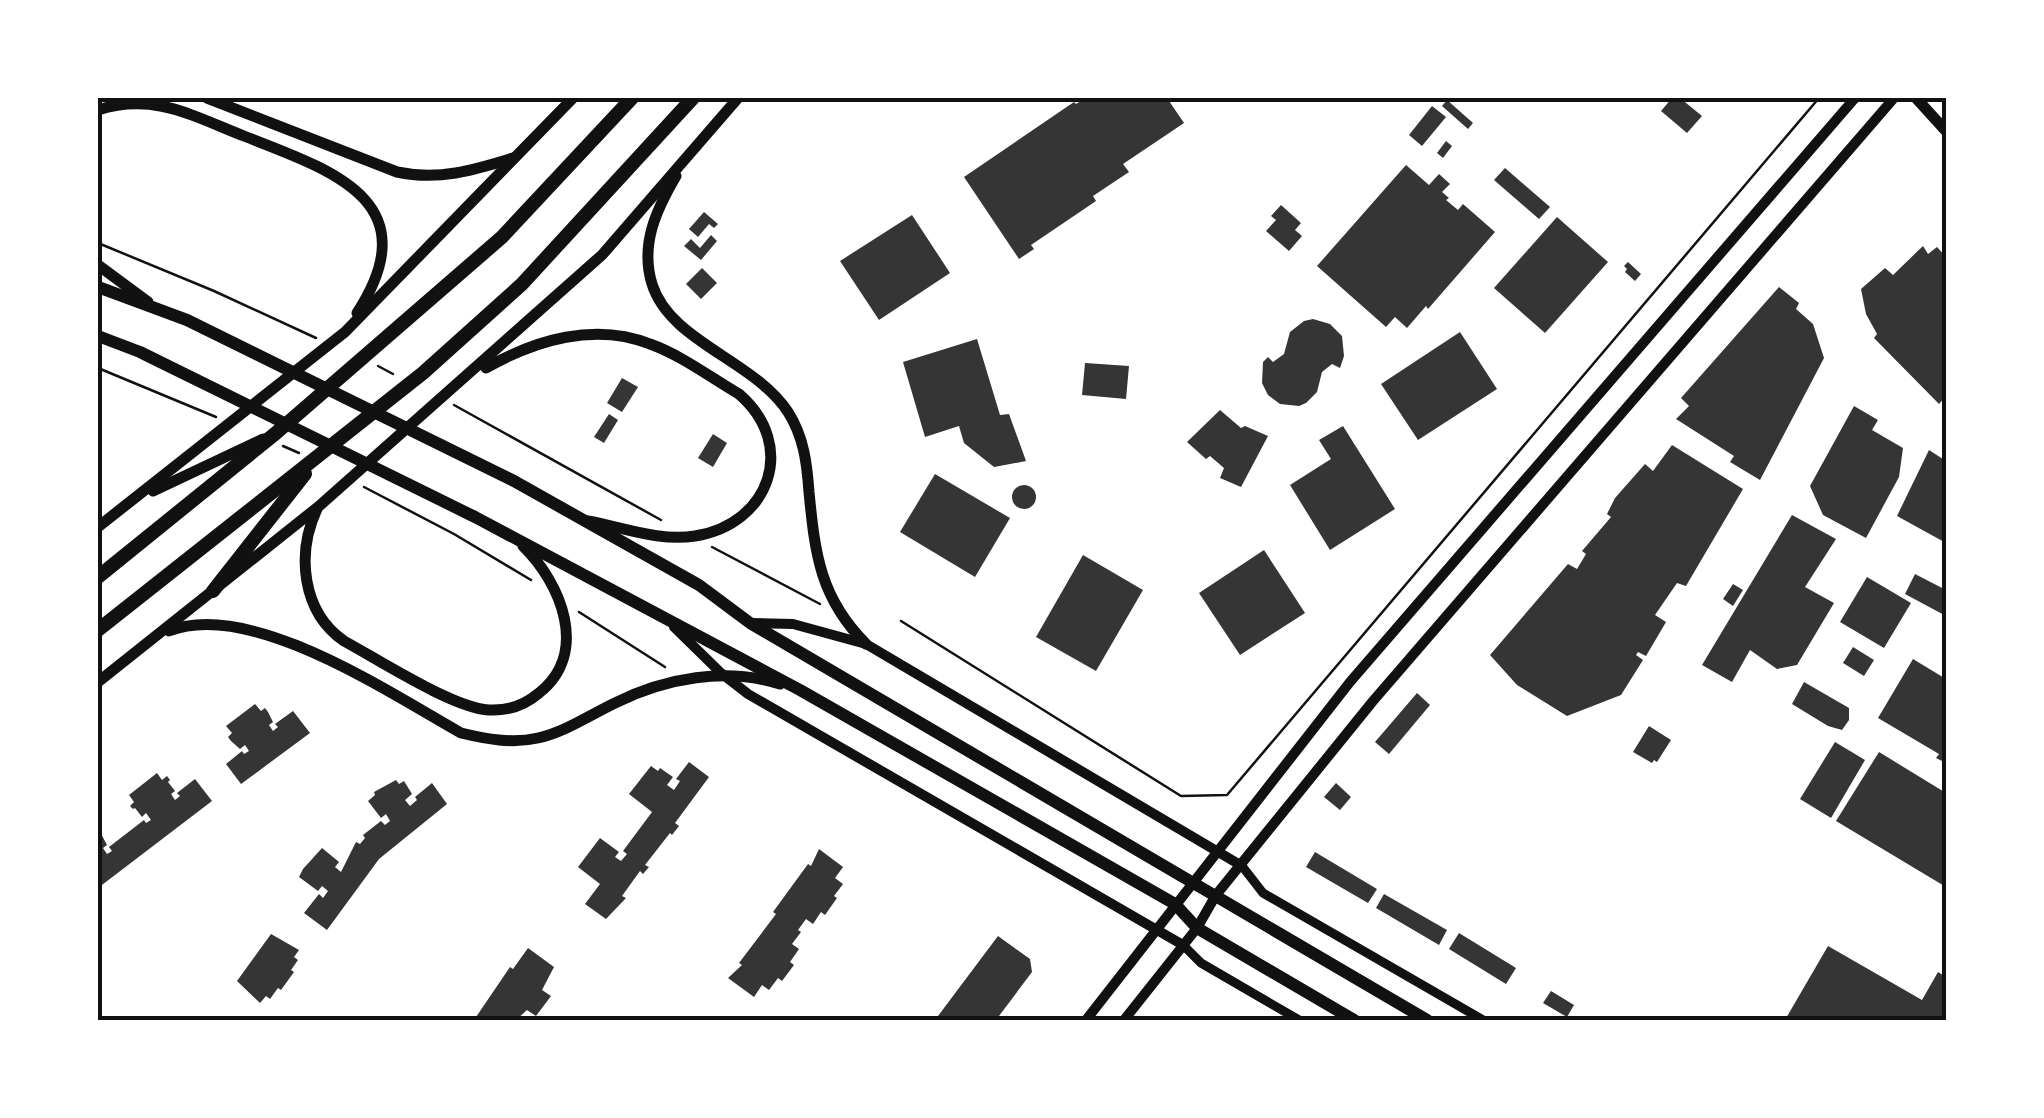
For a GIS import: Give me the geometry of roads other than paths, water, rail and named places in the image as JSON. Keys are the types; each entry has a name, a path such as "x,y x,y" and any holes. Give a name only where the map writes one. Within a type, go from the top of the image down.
{"highway":[{"path":"98,577 276,438 502,237 632,98"},
{"path":"98,630 423,373 522,284 694,98"},
{"path":"213,591 315,458"}],"main road":[{"path":"208,98 397,172 466,173 518,156"},
{"path":"98,527 344,332 573,98"},
{"path":"98,682 318,507 602,255 738,98"},
{"path":"1916,98 1946,131"},
{"path":"98,110 135,101 168,107 320,165 357,189 375,214 383,253 376,281 344,332"},
{"path":"692,148 652,222 648,268 653,290 677,323 759,379 790,414 805,451 814,544 820,567 833,606 866,644"},
{"path":"98,265 164,314"},
{"path":"98,287 187,320 514,480 700,585 750,622 1426,1020"},
{"path":"464,380 510,354 554,338 600,334 652,344 751,404 767,434 770,469 766,487 741,518 701,535 683,538 584,520"},
{"path":"98,336 140,352 476,517 800,690 1175,904 1197,928 1354,1020"},
{"path":"133,500 276,438"},
{"path":"318,507 310,524 304,564 311,599 326,626 344,641 478,709 504,710 532,699 554,678 565,652 566,628 559,596 539,561 520,542"},
{"path":"156,636 196,625 269,634 302,646 462,734 486,740 536,739 638,692 684,680 724,676 765,680 800,690"}],"street":[{"path":"1086,1020 1350,682 1855,98"},
{"path":"1124,1020 1197,928 1216,896 1373,700 1894,98"},
{"path":"665,620 724,676 777,712 1183,945 1200,963 1299,1020"},
{"path":"750,622 792,624 866,644 1242,866 1263,892 1483,1020"}]}
